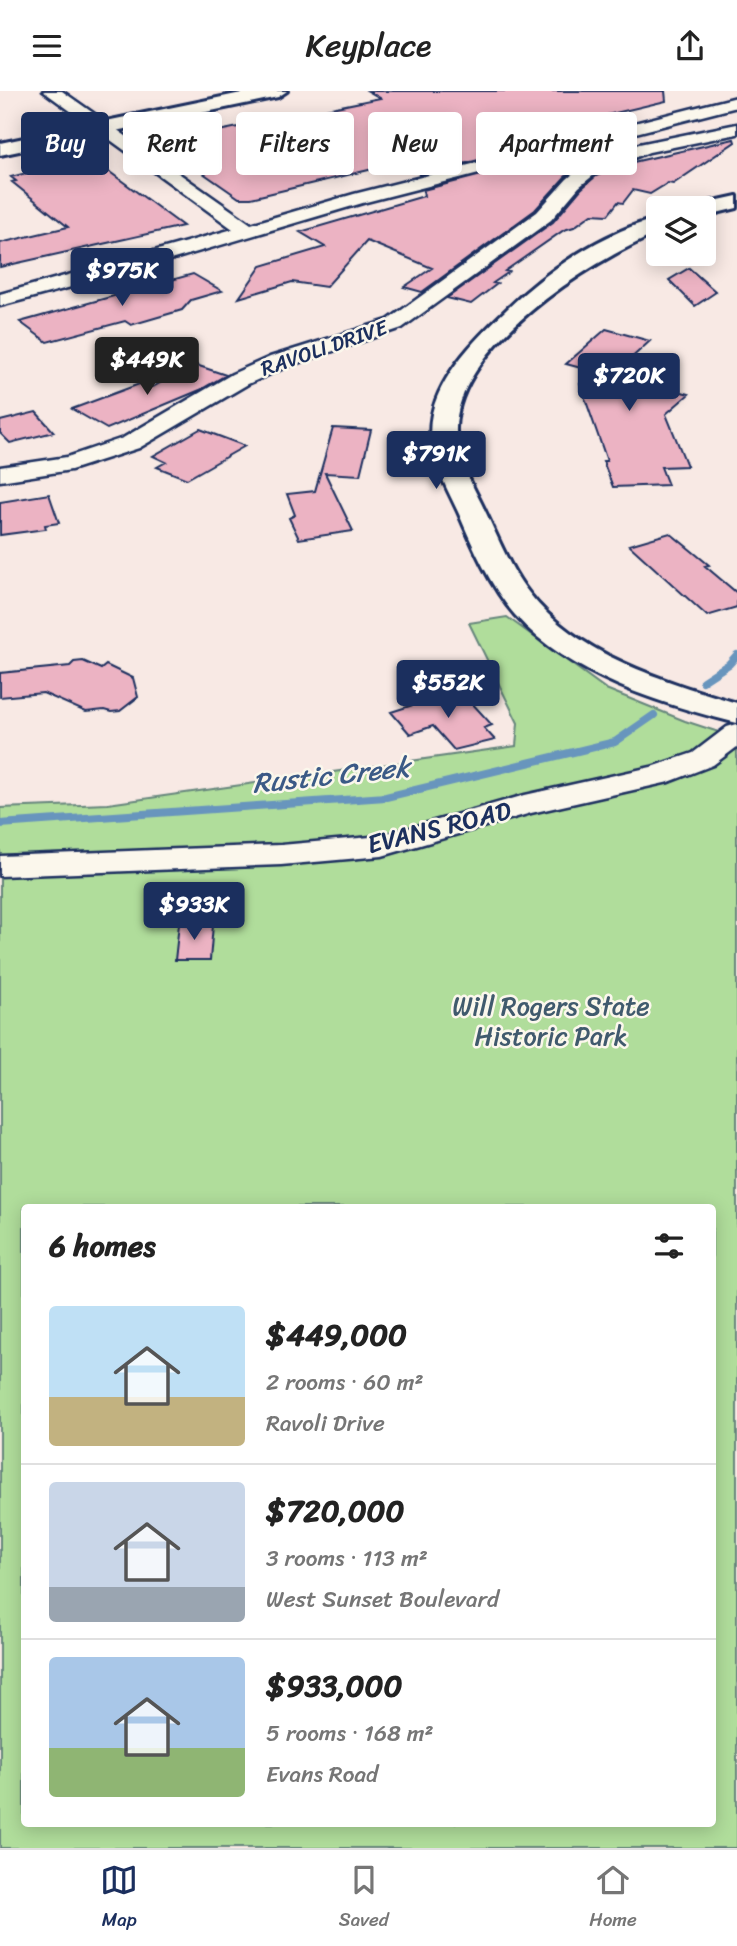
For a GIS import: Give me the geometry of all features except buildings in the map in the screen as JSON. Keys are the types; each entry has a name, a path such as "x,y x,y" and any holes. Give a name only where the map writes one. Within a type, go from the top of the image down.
{"main road":[{"path":"109,128 278,91"},
{"path":"0,149 21,145"},
{"path":"716,208 737,202"},
{"path":"646,230 585,259 530,300 487,344 453,387 442,429 451,467 488,547 522,605 537,621 556,635 653,687 737,713"}],"street":[{"path":"51,91 80,112"},
{"path":"0,300 143,263 462,171 737,102"},
{"name":"RAVOLI DRIVE","path":"0,474 72,463 131,443 240,379 278,362 395,324 544,216 573,183 589,170 645,148 737,129"},
{"path":"109,133 248,231"},
{"name":"EVANS ROAD","path":"0,866 281,855 382,846 525,805 659,775 703,759 737,733"}],"green space":[{"name":"Will Rogers State Historic Park","path":"507,617 606,689 685,721 737,738 737,1848 0,1848 0,808 108,804 516,746 518,723 469,623"}],"waterway":[{"name":"Rustic Creek","path":"703,681 729,664 737,655"},
{"name":"Rustic Creek","path":"0,824 386,797 615,742 654,715"}]}
